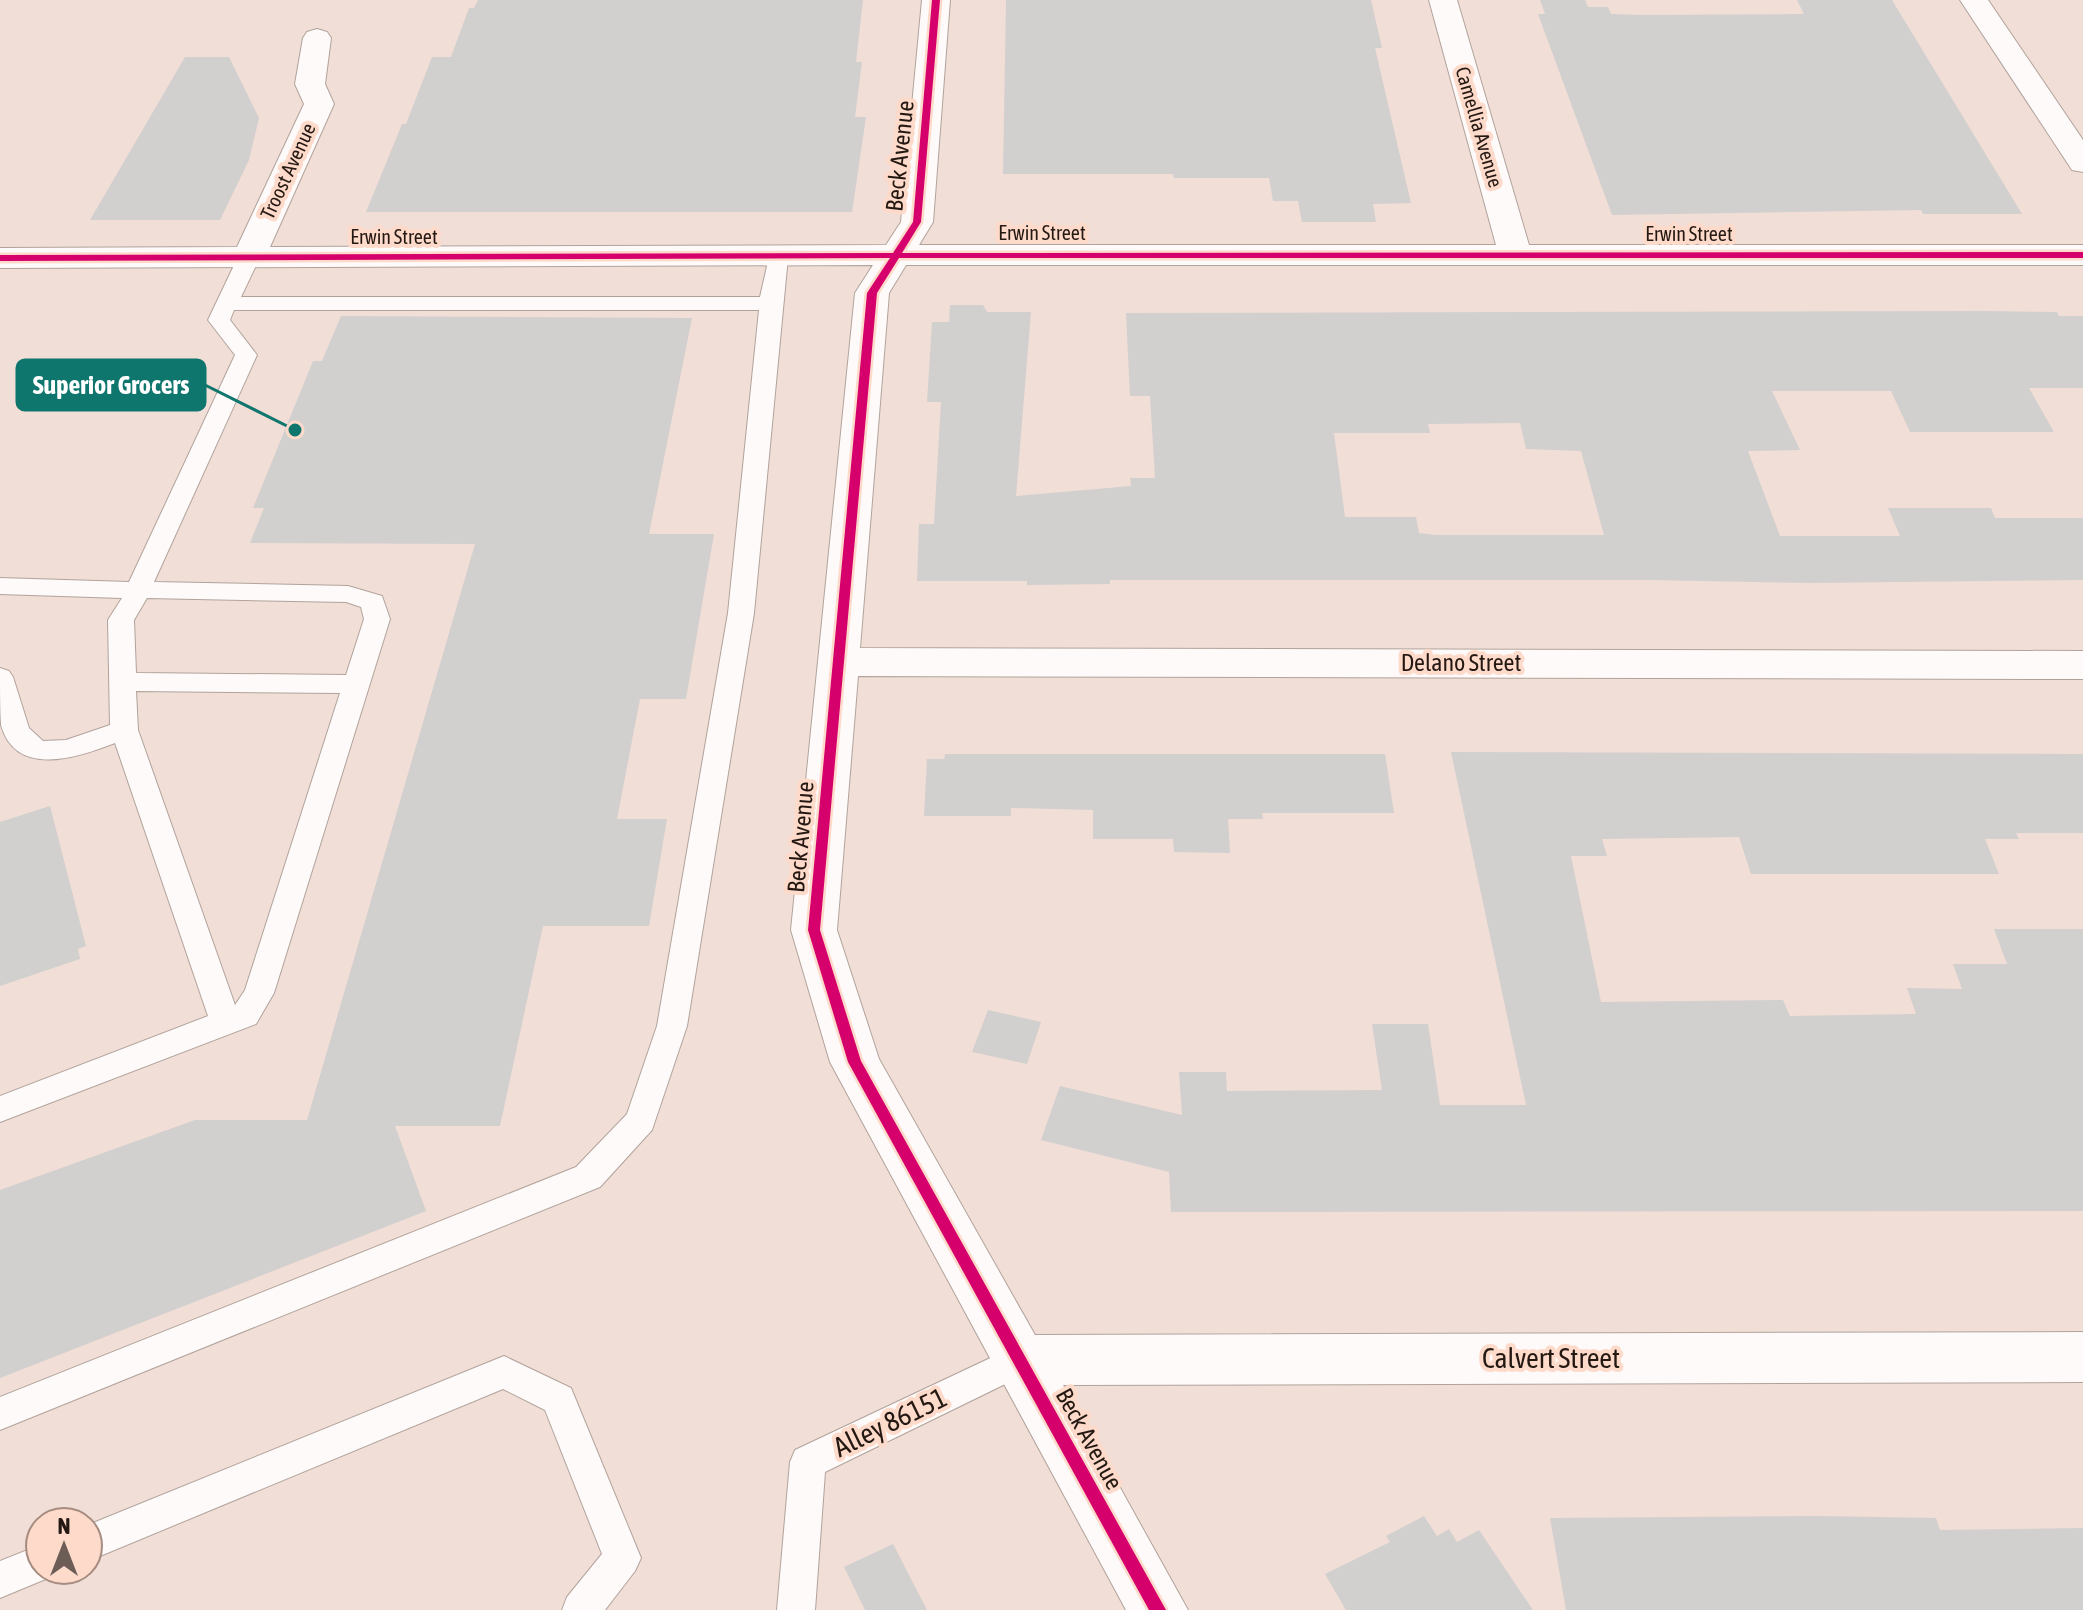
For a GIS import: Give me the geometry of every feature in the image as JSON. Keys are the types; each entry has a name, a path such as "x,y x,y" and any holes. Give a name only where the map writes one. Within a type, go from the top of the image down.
{"street":[{"name":"Beck Avenue","path":"936,0 917,222 872,293 814,930 855,1062 1158,1610"},
{"name":"Camellia Avenue","path":"1443,0 1515,254"},
{"path":"1974,0 2083,163"},
{"name":"Troost Avenue","path":"249,257 319,104 310,84 317,38"},
{"name":"Erwin Street","path":"0,258 777,257 895,254 2083,255"},
{"name":"Delano Street","path":"840,662 2083,665"},
{"name":"Calvert Street","path":"1020,1360 2083,1357"}],"lane":[{"path":"226,1023 124,730 121,620 139,590 147,566 246,355 219,320 249,257"},
{"path":"0,1414 588,1177 641,1121 672,1026 741,613 777,257"},
{"path":"224,304 770,303"},
{"path":"0,586 348,594 373,602 377,619 259,993 245,1015 0,1109"},
{"path":"0,677 18,733 30,749 49,753 124,730"},
{"path":"122,682 356,684"},
{"name":"Alley 86151","path":"796,1610 808,1462 1020,1360"},
{"path":"104,1536 504,1372 558,1399 622,1558 581,1610"},
{"path":"0,1580 24,1570"}],"building":[{"path":"478,0 863,0 856,62 862,62 855,117 866,117 852,212 366,212 432,57 451,57 469,8 474,8"},
{"path":"1006,0 1371,0 1382,48 1375,48 1411,203 1373,204 1376,222 1302,222 1298,201 1273,201 1269,178 1174,178 1173,174 1003,174"},
{"path":"1540,0 1585,0 1588,7 1608,7 1611,14 1643,15 1804,14 1797,0 1892,0 2022,214 1923,214 1921,210 1612,215 1538,14 1545,14"},
{"path":"185,57 229,57 259,118 249,160 220,220 90,220"},
{"path":"950,305 983,305 987,312 1031,312 1016,496 1131,486 1130,478 1155,478 1150,396 1130,396 1126,313 1984,311 2057,312 2059,316 2083,316 2083,388 2029,388 2054,432 1910,432 1891,391 1772,391 1800,450 1748,451 1780,536 1900,536 1888,508 1991,508 1995,518 2083,518 2083,580 1810,583 1110,580 1110,584 1027,585 1027,581 917,581 919,524 934,524 941,402 927,402 932,322 949,322","holes":["1520,423 1526,449 1581,451 1604,535 1435,535 1419,533 1416,517 1345,517 1334,433 1430,433 1428,424"]},
{"path":"341,316 692,318 649,534 714,534 686,699 640,699 617,819 667,819 649,926 543,926 500,1126 395,1126 426,1211 0,1378 0,1190 195,1120 307,1120 475,544 250,543 264,508 253,508 313,361 322,361"},
{"path":"1451,752 2083,754 2083,833 2016,833 2019,839 1985,839 1999,874 1751,874 1739,837 1602,839 1607,856 1571,856 1601,1002 1783,1000 1790,1016 1916,1014 1907,988 1962,989 1953,964 2007,964 1994,929 2083,929 2083,1211 1171,1212 1169,1172 1041,1140 1060,1086 1182,1115 1179,1072 1226,1072 1227,1091 1382,1090 1372,1024 1428,1024 1440,1105 1526,1105"},
{"path":"945,754 1385,754 1394,813 1262,813 1263,819 1228,819 1230,853 1174,852 1173,839 1093,839 1093,810 1011,808 1011,816 924,816 927,759 944,759"},
{"path":"50,806 86,946 78,949 80,959 0,986 0,822"},
{"path":"988,1010 1041,1022 1027,1064 972,1052"},
{"path":"1424,1516 1437,1536 1449,1529 1457,1542 1479,1530 1533,1610 1346,1610 1325,1574 1390,1542 1386,1536"},
{"path":"1550,1518 1936,1518 1940,1530 2083,1528 2083,1610 1566,1610"},
{"path":"893,1544 927,1610 865,1610 844,1567"}],"cycle path":[{"path":"936,0 917,222 872,293 814,930 855,1062 1158,1610"},
{"path":"0,258 2083,255"}],"place":[{"name":"Superior Grocers","path":"295,430"}]}
